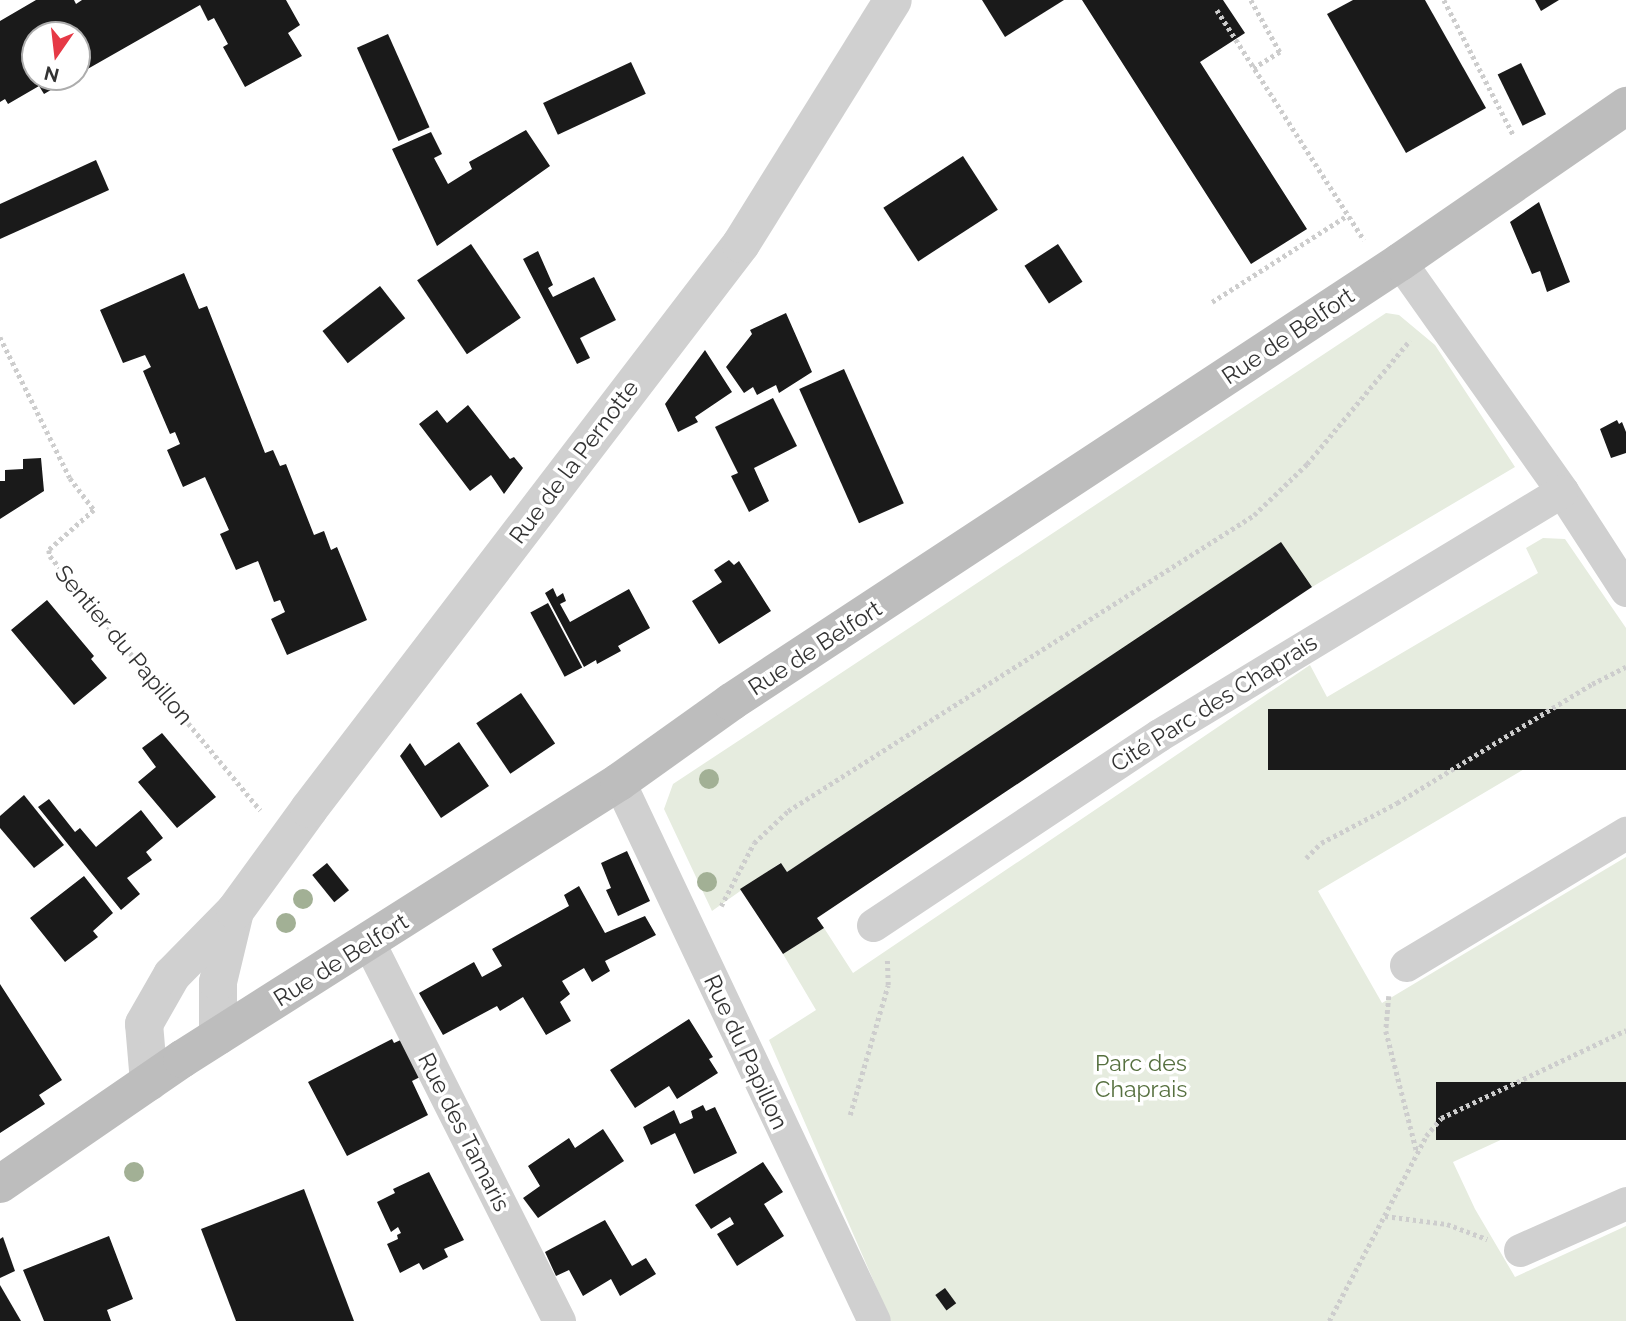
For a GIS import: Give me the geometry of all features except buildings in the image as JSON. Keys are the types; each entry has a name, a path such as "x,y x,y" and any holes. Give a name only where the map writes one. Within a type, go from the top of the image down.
{"main road":[{"name":"Rue de Belfort","path":"0,1184 218,1036 369,943 619,782 731,702 1400,262 1626,106"}],"street":[{"name":"Rue de la Pernotte","path":"149,1082 144,1024 153,1004 172,975 235,911 286,840 741,244 893,0"},
{"path":"1400,262 1562,491 1626,590"},
{"name":"Cité Parc des Chaprais","path":"873,925 1159,735 1562,491"},
{"name":"Rue du Papillon","path":"619,782 874,1321"},
{"path":"1406,965 1626,833"},
{"name":"Rue de la Pernotte","path":"218,1036 218,982 235,911"},
{"name":"Rue des Tamaris","path":"369,943 559,1321"},
{"path":"1520,1250 1626,1203"}],"path":[{"path":"1251,0 1280,52 1254,68"},
{"path":"1444,0 1531,172"},
{"path":"1217,10 1364,241"},
{"path":"1212,302 1348,215"},
{"path":"700,953 733,879 754,844 788,811 1254,515 1307,464 1400,351 1435,314"},
{"name":"Sentier du Papillon","path":"0,337 70,478 94,510 49,550 50,556 286,840"},
{"path":"1306,858 1321,843 1397,803 1626,667"},
{"path":"850,1115 888,985 887,951 873,925"},
{"path":"1406,965 1390,986 1386,1031 1418,1153"},
{"path":"1329,1321 1426,1136 1441,1118 1626,1030"},
{"path":"1385,1216 1447,1224 1509,1250 1520,1250"}],"green space":[{"path":"1386,313 1399,315 1435,345 1515,467 1312,587 1281,543 787,872 780,863 712,911 664,809 673,784"},
{"name":"Parc des Chaprais","path":"1543,538 1565,539 1626,628 1626,709 1318,891 1382,1003 1626,857 1626,1082 1453,1162 1475,1209 1515,1277 1626,1226 1626,1321 891,1321 769,1040 816,1010 783,954 824,928 853,973 1310,665 1327,697 1538,573 1526,548"}]}
